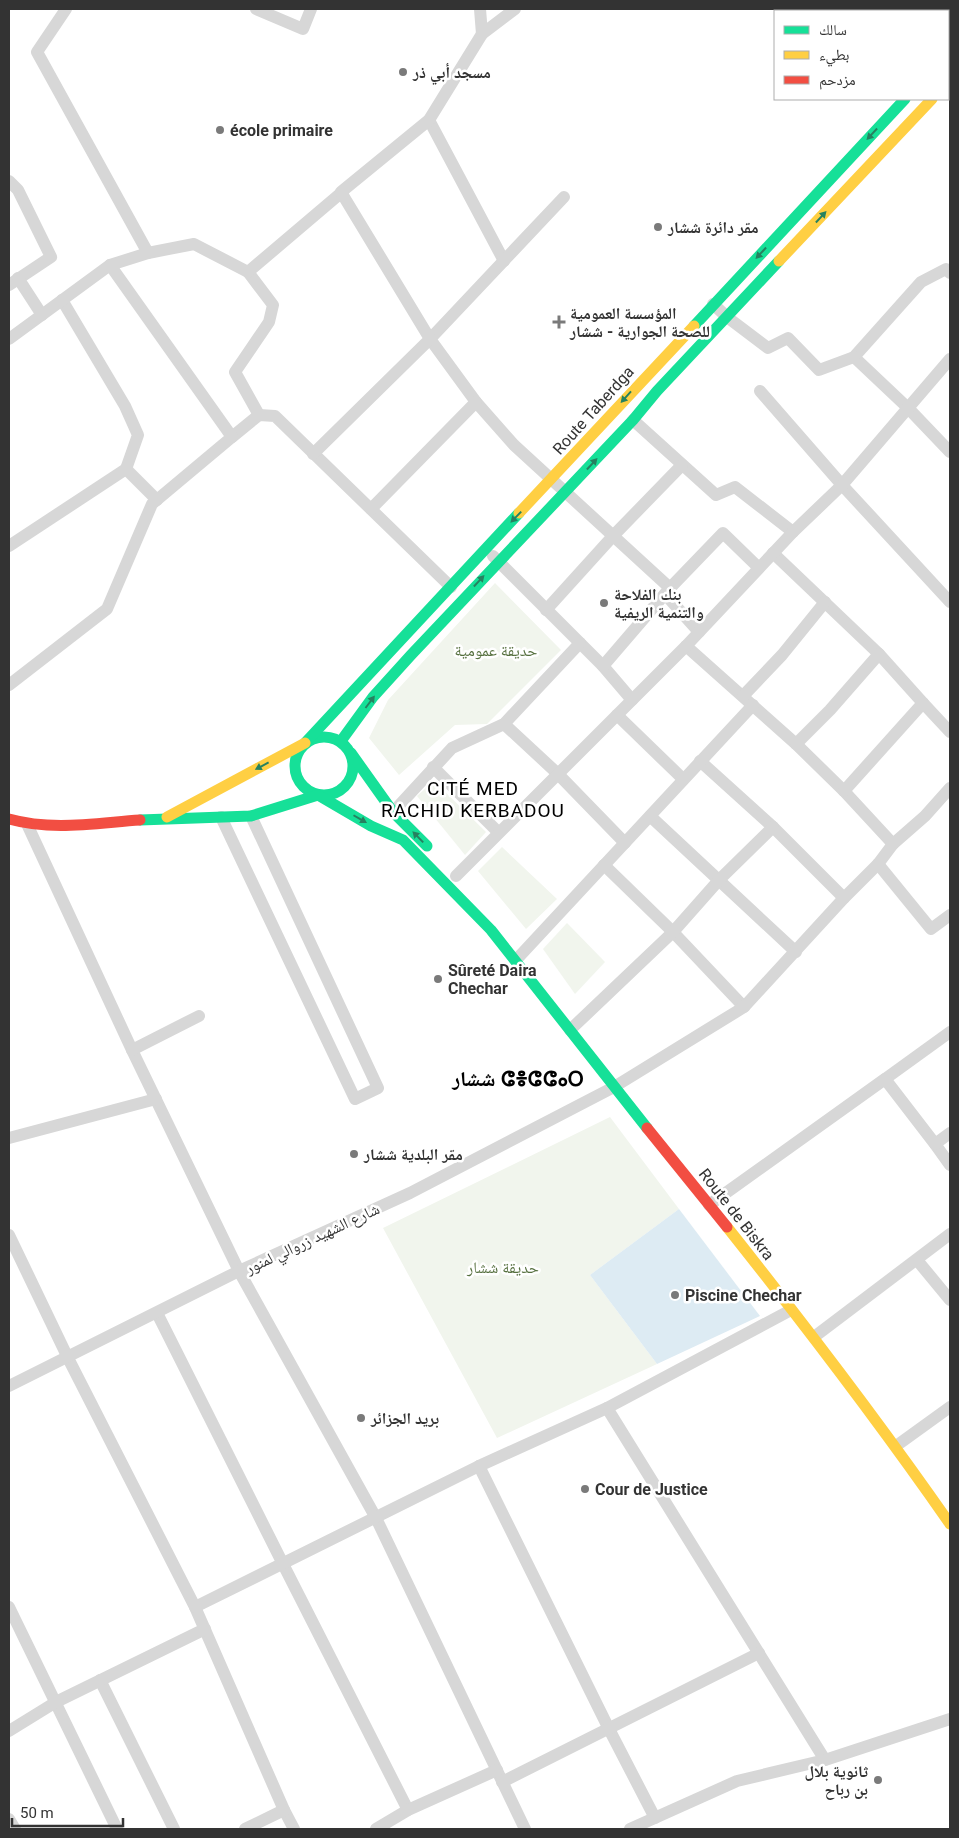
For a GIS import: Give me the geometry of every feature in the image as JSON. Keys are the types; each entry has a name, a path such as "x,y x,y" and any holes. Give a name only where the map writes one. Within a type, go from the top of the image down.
{"main road":[{"name":"Route Taberdga","path":"305,743 451,588 643,378 904,100"},
{"path":"341,741 373,697 499,560 633,420 657,391 931,100"},
{"path":"643,378 657,391"},
{"path":"165,818 305,743 319,736 326,736 341,741 393,812 437,857"},
{"path":"305,743 295,759 297,778 302,785 309,791 371,826 403,840 491,930"},
{"path":"9,819 27,824 64,826 165,818 251,816 318,795 337,793 350,780 354,762 351,753"},
{"path":"452,873 491,930"},
{"name":"Route de Biskra","path":"491,930 814,1338 896,1446 950,1524"}],"street":[{"path":"66,9 37,52 148,253"},
{"path":"256,9 303,29 311,9"},
{"path":"480,9 482,34"},
{"path":"248,272 429,120 482,34 515,9"},
{"path":"429,120 504,261"},
{"path":"9,180 18,190 50,257 13,282 42,314"},
{"path":"341,193 430,338 476,402 514,445 613,536 667,591 700,632"},
{"path":"313,454 430,338 564,197"},
{"path":"9,339 110,265 148,253 194,244 248,272 273,305 269,322 235,372 259,415"},
{"path":"110,265 232,437"},
{"path":"713,304 768,348 788,338 819,370 854,358 921,282 946,269 950,273"},
{"path":"9,546 126,469 138,435 125,406 62,300"},
{"path":"854,358 908,408 950,452"},
{"path":"452,873 498,832 700,632 793,532 842,485 950,359"},
{"path":"760,391 842,485 950,602"},
{"path":"371,509 476,402"},
{"path":"9,685 107,609 152,504 259,415 274,416 451,588"},
{"path":"633,420 716,495 735,487 793,532"},
{"path":"546,610 613,536 682,465"},
{"path":"126,469 157,500"},
{"path":"603,666 667,591 723,533 759,568"},
{"path":"485,550 499,560 603,666 632,700"},
{"path":"773,553 879,654 950,732"},
{"path":"743,696 782,655 826,602"},
{"path":"393,812 452,748 504,724 580,643"},
{"path":"686,646 796,744 844,791 893,844"},
{"path":"796,744 830,710 879,654"},
{"path":"844,791 922,703"},
{"path":"516,960 753,705"},
{"path":"617,715 683,779"},
{"path":"504,724 557,773 625,843"},
{"path":"700,761 773,827 844,898"},
{"path":"433,767 498,832"},
{"name":"شارع الشهيد زروالي لمنور","path":"9,1386 239,1271 410,1193 614,1087 744,1007 844,898 878,864 893,844 925,816 950,788"},
{"path":"221,817 355,1098 378,1088 251,816"},
{"path":"650,816 796,952"},
{"path":"27,824 132,1050 239,1271 376,1518 525,1829"},
{"path":"570,1030 673,932 719,880 773,827"},
{"path":"878,864 931,929 950,915"},
{"path":"604,866 673,932 744,1007"},
{"path":"132,1050 199,1016"},
{"path":"709,1206 950,1032"},
{"path":"885,1079 950,1165"},
{"path":"9,1138 156,1099"},
{"path":"935,1144 950,1132"},
{"path":"814,1338 950,1234"},
{"path":"9,1235 12,1251 195,1607 294,1829"},
{"path":"916,1260 950,1300"},
{"path":"195,1607 479,1466 607,1408 791,1310"},
{"path":"157,1313 408,1810"},
{"path":"896,1446 950,1407"},
{"path":"607,1408 826,1760"},
{"path":"479,1466 609,1730 655,1818"},
{"path":"9,1607 117,1829"},
{"path":"9,1731 56,1702 205,1629"},
{"path":"376,1829 408,1810 499,1776 609,1730 758,1653"},
{"path":"100,1680 174,1829"},
{"path":"630,1829 737,1781 826,1760 950,1719"},
{"path":"245,1829 284,1810"},
{"path":"9,1819 15,1829"}],"green space":[{"name":"حديقة عمومية","path":"495,583 561,650 487,724 455,725 399,775 369,738 388,700"},
{"path":"434,781 486,832 465,855 417,796"},
{"path":"502,847 557,899 526,929 478,871"},
{"path":"567,923 605,962 575,994 543,949"},
{"name":"حديقة ششار","path":"610,1117 679,1209 590,1275 657,1364 497,1438 383,1228"}],"shaded area":[{"name":"Piscine Chechar","path":"679,1209 760,1316 657,1364 590,1275"}],"traffic: fast":[{"path":"694,326 904,100"},
{"path":"341,741 373,697 411,655 633,420 657,391 779,261"},
{"path":"305,743 519,513"},
{"path":"318,737 330,737 340,741 349,750 353,766 353,772 345,787 330,795 318,795 308,791 299,782 295,772 295,760 299,750 308,741 318,737"},
{"path":"351,753 393,812 427,846"},
{"path":"140,820 251,816 318,795 371,826 403,840 491,930 647,1128"}],"traffic: slow":[{"path":"779,261 931,100"},
{"path":"519,513 694,326"},
{"path":"167,817 305,743"},
{"path":"727,1227 841,1374 950,1524"}],"traffic: jam":[{"path":"9,819 41,825 91,824 140,820"},
{"path":"647,1128 727,1227"}],"place":[{"name":"مسجد أبي ذر","path":"403,72"},
{"name":"école primaire","path":"220,130"},
{"name":"مقر دائرة ششار","path":"658,227"},
{"name":"المؤسسة العمومية للصحة الجوارية - ششار","path":"559,322"},
{"name":"بنك الفلاحة والتنمية الريفية","path":"604,603"},
{"name":"Sûreté Daira Chechar","path":"438,979"},
{"name":"مقر البلدية ششار","path":"354,1154"},
{"name":"Piscine Chechar","path":"675,1295"},
{"name":"بريد الجزائر","path":"361,1418"},
{"name":"Cour de Justice","path":"585,1489"},
{"name":"ثانوية بلال بن رباح","path":"878,1780"}],"district":[{"name":"CITÉ MED RACHID KERBADOU","path":"473,799"},
{"name":"ششار ⵛⴻⵛⵛⴰⵔ","path":"518,1079"}]}
